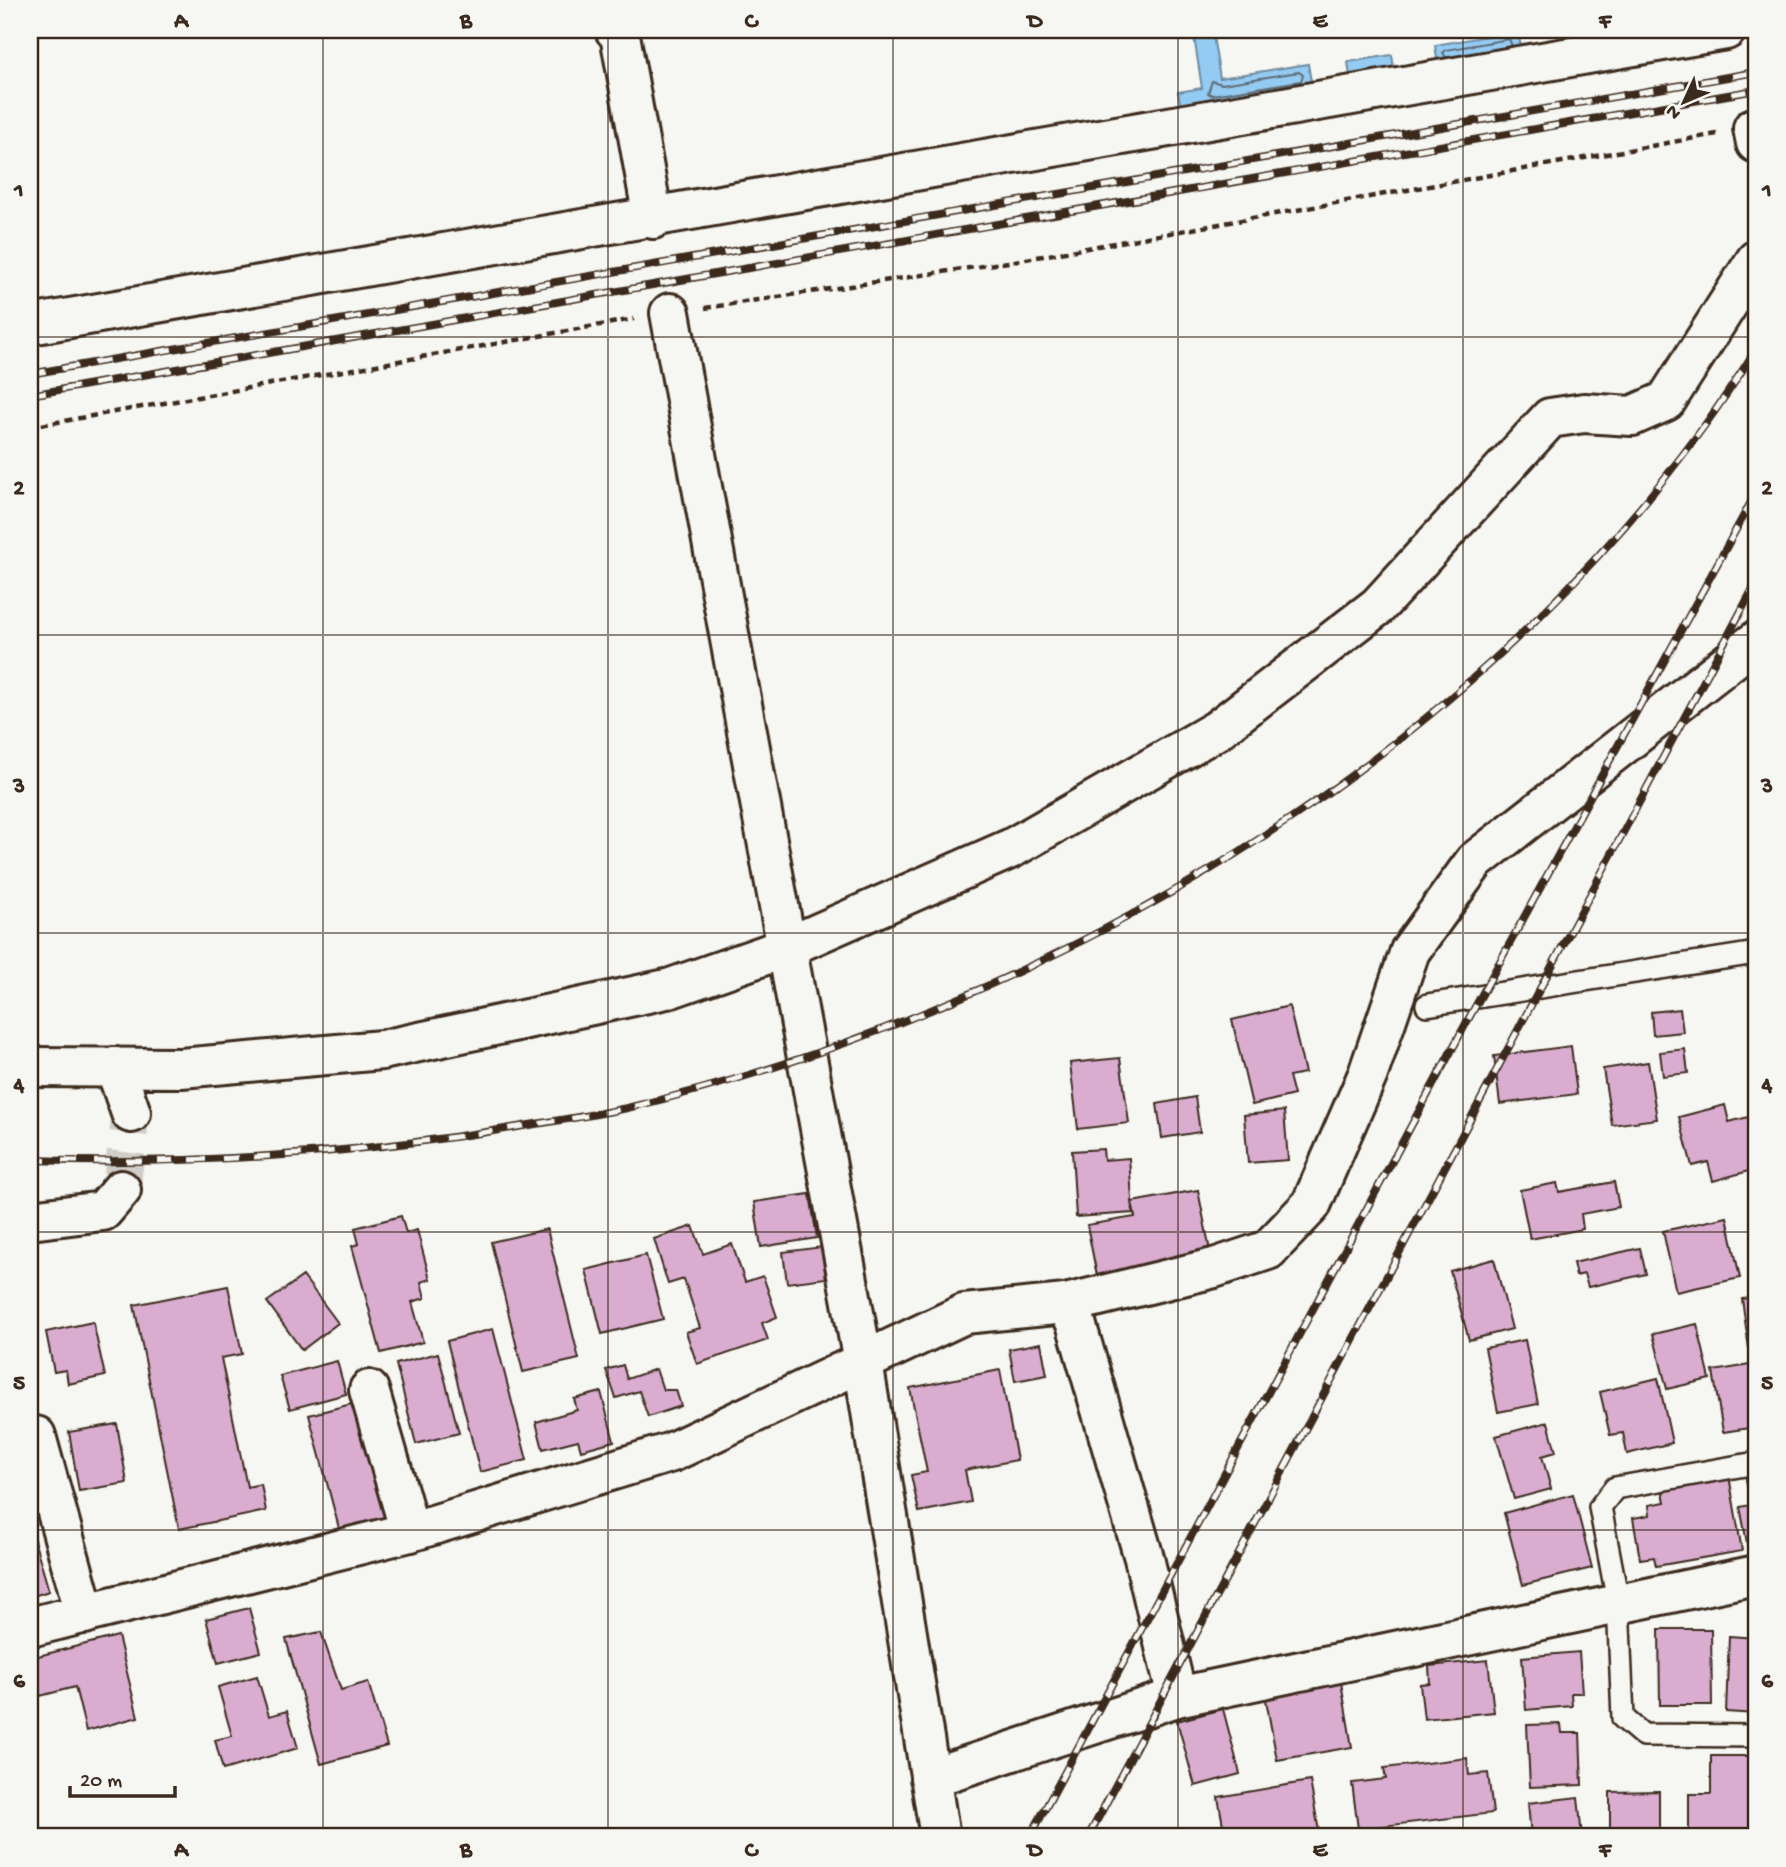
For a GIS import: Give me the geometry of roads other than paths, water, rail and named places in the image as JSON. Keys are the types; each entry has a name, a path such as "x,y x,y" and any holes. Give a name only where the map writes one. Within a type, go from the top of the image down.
{"street":[{"path":"615,30 621,35 653,219"},
{"path":"30,324 653,219 1726,30"},
{"path":"30,1067 181,1068 382,1050 671,988 785,948 1012,848 1217,730 1378,606 1550,418 1584,413 1632,416 1667,401 1756,260"},
{"path":"670,313 863,1362 940,1837"},
{"path":"30,1627 410,1532 672,1452 964,1314 1066,1304 1214,1268 1268,1250 1311,1205 1368,1074 1410,951 1475,861 1756,641"},
{"path":"115,1067 131,1113"},
{"path":"30,1220 103,1211 121,1190"},
{"path":"1066,1304 1076,1323 1140,1545 1178,1697"},
{"path":"369,1390 410,1532"},
{"path":"36,1436 85,1614"},
{"path":"930,1778 1178,1697 1756,1575"}],"lane":[{"path":"1427,1005 1756,953"},
{"path":"1756,1463 1615,1488 1600,1507 1618,1602 1623,1718 1643,1735 1756,1736"}],"water":[{"path":"1193,30 1212,30 1220,78 1308,64 1312,87 1181,107 1178,92 1202,88"},
{"path":"1560,30 1609,30 1610,36 1563,44"},
{"path":"1518,31 1522,52 1438,66 1435,45"},
{"path":"1392,55 1395,75 1351,83 1348,62"}],"tunnel":[{"path":"121,1190 131,1113"}],"railway":[{"path":"30,374 1756,72"},
{"path":"30,395 1756,90"},
{"path":"30,1160 218,1159 343,1150 467,1135 590,1115 627,1108 792,1061 955,1000 1113,924 1265,835 1408,732 1539,617 1656,489 1756,349"},
{"path":"1030,1837 1463,1029 1756,493"},
{"path":"1088,1837 1756,583"}]}
